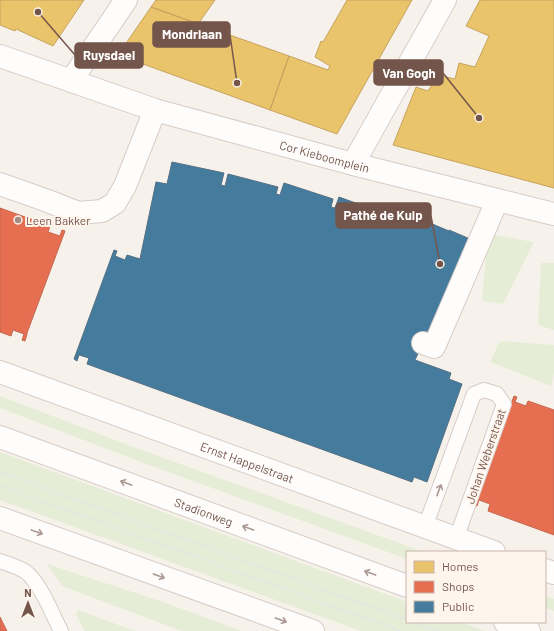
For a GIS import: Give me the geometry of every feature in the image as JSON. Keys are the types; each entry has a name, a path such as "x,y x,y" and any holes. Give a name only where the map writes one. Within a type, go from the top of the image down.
{"street":[{"path":"71,81 126,0"},
{"path":"353,164 445,0"},
{"name":"Cor Kieboomplein","path":"0,56 155,110 353,164 495,205 554,214"},
{"path":"0,184 78,213 102,211 115,203 125,186 155,110"},
{"path":"423,343 434,347 495,205"},
{"name":"Ernst Happelstraat","path":"0,372 491,551"},
{"name":"Stadionweg","path":"0,437 406,586"},
{"path":"0,518 313,631"},
{"path":"508,623 529,631"}],"lane":[{"name":"Johan Weberstraat","path":"425,527 474,394 484,390 497,394 504,404 456,539"},
{"path":"0,561 25,572 36,582 61,631"}],"green space":[{"path":"488,234 534,242 503,304 482,301"},
{"path":"541,263 554,263 554,330 538,325"},
{"path":"500,341 554,345 554,373 551,386 490,362"},
{"path":"0,396 136,448 421,551 406,551 406,559 141,462 0,408"},
{"path":"0,452 406,602 406,623 463,623 485,631 361,631 0,500"},
{"path":"47,564 163,602 242,631 182,631 62,586"},
{"path":"546,596 554,599 554,611 546,608"},
{"path":"78,610 135,631 85,631 76,615"}],"building: Homes":[{"path":"0,0 84,0 53,46 16,29 15,31 0,25"},
{"path":"156,0 215,0 198,24 151,7"},
{"path":"347,0 412,0 337,134 270,110 289,56 328,70 330,66 315,57 321,41 323,42"},
{"path":"480,0 554,0 554,188 393,145 416,87 428,91 438,75 455,79 459,63 475,67 489,36 466,26"},
{"path":"151,7 289,56 270,110 118,55"}],"building: Shops":[{"path":"0,208 50,226 48,232 60,236 62,230 65,231 25,341 22,340 24,334 13,330 11,336 0,332"},
{"path":"514,396 517,397 515,402 526,406 528,401 554,410 554,535 488,511 490,504 479,500 477,506 474,505"},
{"path":"0,617 7,631 0,631"}],"building: Public":[{"path":"172,162 224,173 221,185 225,186 228,174 278,187 276,194 280,195 284,183 333,199 331,207 335,208 339,197 389,215 392,207 470,239 415,360 451,373 449,379 462,384 427,482 414,477 412,482 87,364 89,358 79,355 77,361 74,359 114,250 117,251 115,256 125,260 127,255 140,259 156,182 167,184"}],"tram line":[{"path":"0,472 406,620"},
{"path":"0,486 401,631"},
{"path":"416,623 437,631"}],"place":[{"name":"Ruysdael","path":"38,12"},
{"name":"Mondriaan","path":"237,83"},
{"name":"Van Gogh","path":"479,118"},
{"name":"Leen Bakker","path":"18,220"},
{"name":"Pathé de Kuip","path":"440,264"}]}
